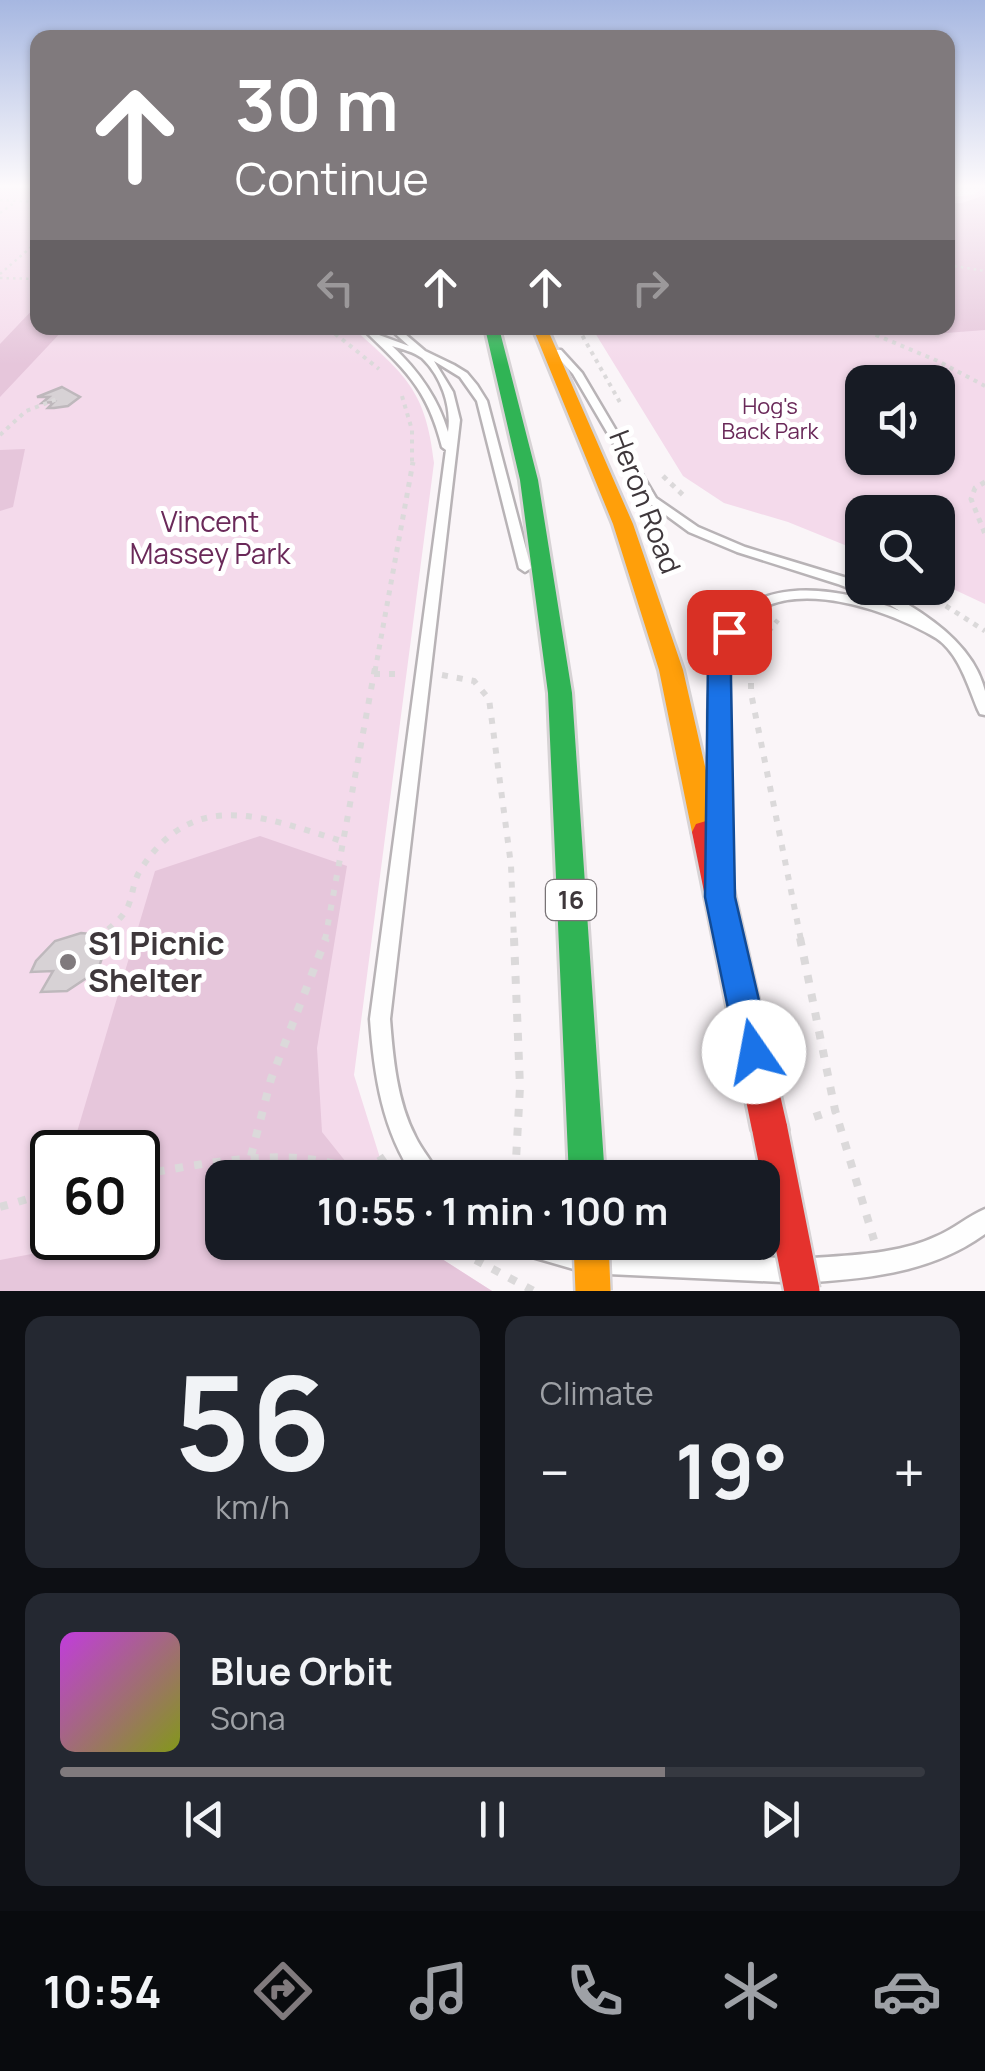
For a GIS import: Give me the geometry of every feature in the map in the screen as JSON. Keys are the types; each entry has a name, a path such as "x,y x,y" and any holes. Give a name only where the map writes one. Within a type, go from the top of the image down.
{"main road":[{"name":"16","path":"494,335 529,480 560,693 586,1160"},
{"name":"Heron Road","path":"544,335 622,524 654,614 682,714 802,1291"},
{"path":"591,1260 594,1291"}],"lane":[{"path":"374,335 423,382 439,414 450,462"},
{"path":"402,335 426,356 454,408 380,1018 390,1094 402,1134 418,1160"},
{"path":"545,335 577,373 652,500 674,518 724,544 894,600 926,617 974,674 985,710"},
{"path":"378,338 450,364 467,377 482,402 560,693"},
{"path":"720,897 720,660 737,621 748,611 778,597 824,595 870,604 913,621 949,643"},
{"path":"591,1260 642,1266 799,1270 882,1266 929,1254 961,1240 985,1220"}],"path":[{"path":"0,276 30,248"},
{"path":"955,266 985,271"},
{"path":"0,276 30,278"},
{"path":"336,335 387,377"},
{"path":"582,335 630,420"},
{"path":"876,335 938,360 985,386"},
{"path":"251,1156 270,1079 326,939 412,460 412,430 396,385"},
{"path":"0,435 26,411 60,398"},
{"path":"657,468 694,504"},
{"path":"985,482 975,488 971,499 985,534"},
{"path":"778,597 783,615 762,636 750,658 752,694 836,1110 882,1266"},
{"path":"944,605 985,631"},
{"path":"374,674 460,676 474,682 490,699 512,865 520,1087 515,1160"},
{"path":"97,939 128,910 128,895 140,869 161,842 192,819 220,810 342,841"},
{"path":"160,1171 251,1156 294,1160"},
{"path":"0,1207 30,1198"},
{"path":"476,1260 534,1291"}],"green space":[{"name":"Vincent Massey Park","path":"0,245 30,245 30,335 360,335 399,372 419,401 434,463 354,1075 381,1160 205,1160 205,1260 444,1260 492,1291 0,1291"},
{"name":"Hog's Back Park","path":"955,245 985,245 985,604 955,590 955,495 845,495 845,545 788,522 724,503 683,476 596,335 955,335"}],"shaded area":[{"path":"955,245 985,245 985,330 955,332"},
{"path":"30,312 30,335 58,335 0,397 0,344"},
{"path":"25,449 13,507 0,511 0,450"},
{"path":"260,836 347,866 317,1048 322,1132 344,1160 205,1160 205,1260 444,1260 492,1291 0,1291 0,1260 30,1254 30,1260 160,1260 160,1130 78,1130 155,871"}],"building":[{"path":"62,387 80,397 68,406 48,408 54,402 42,403 49,397 37,397"},
{"name":"S1 Picnic Shelter","path":"81,933 92,934 88,945 92,951 104,952 100,964 67,991 41,992 53,971 31,972 36,961 55,941"}],"traffic: fast":[{"path":"494,335 529,480 560,693 586,1160"}],"traffic: slow":[{"path":"543,335 623,524 671,670 706,832"},
{"path":"592,1260 593,1291"}],"traffic: jam":[{"path":"706,832 770,1130"},
{"path":"770,1130 802,1291"}],"place":[{"name":"S1 Picnic Shelter","path":"68,962"}],"route":[{"path":"729,632 720,660 719,680 720,897 754,1052"}]}
